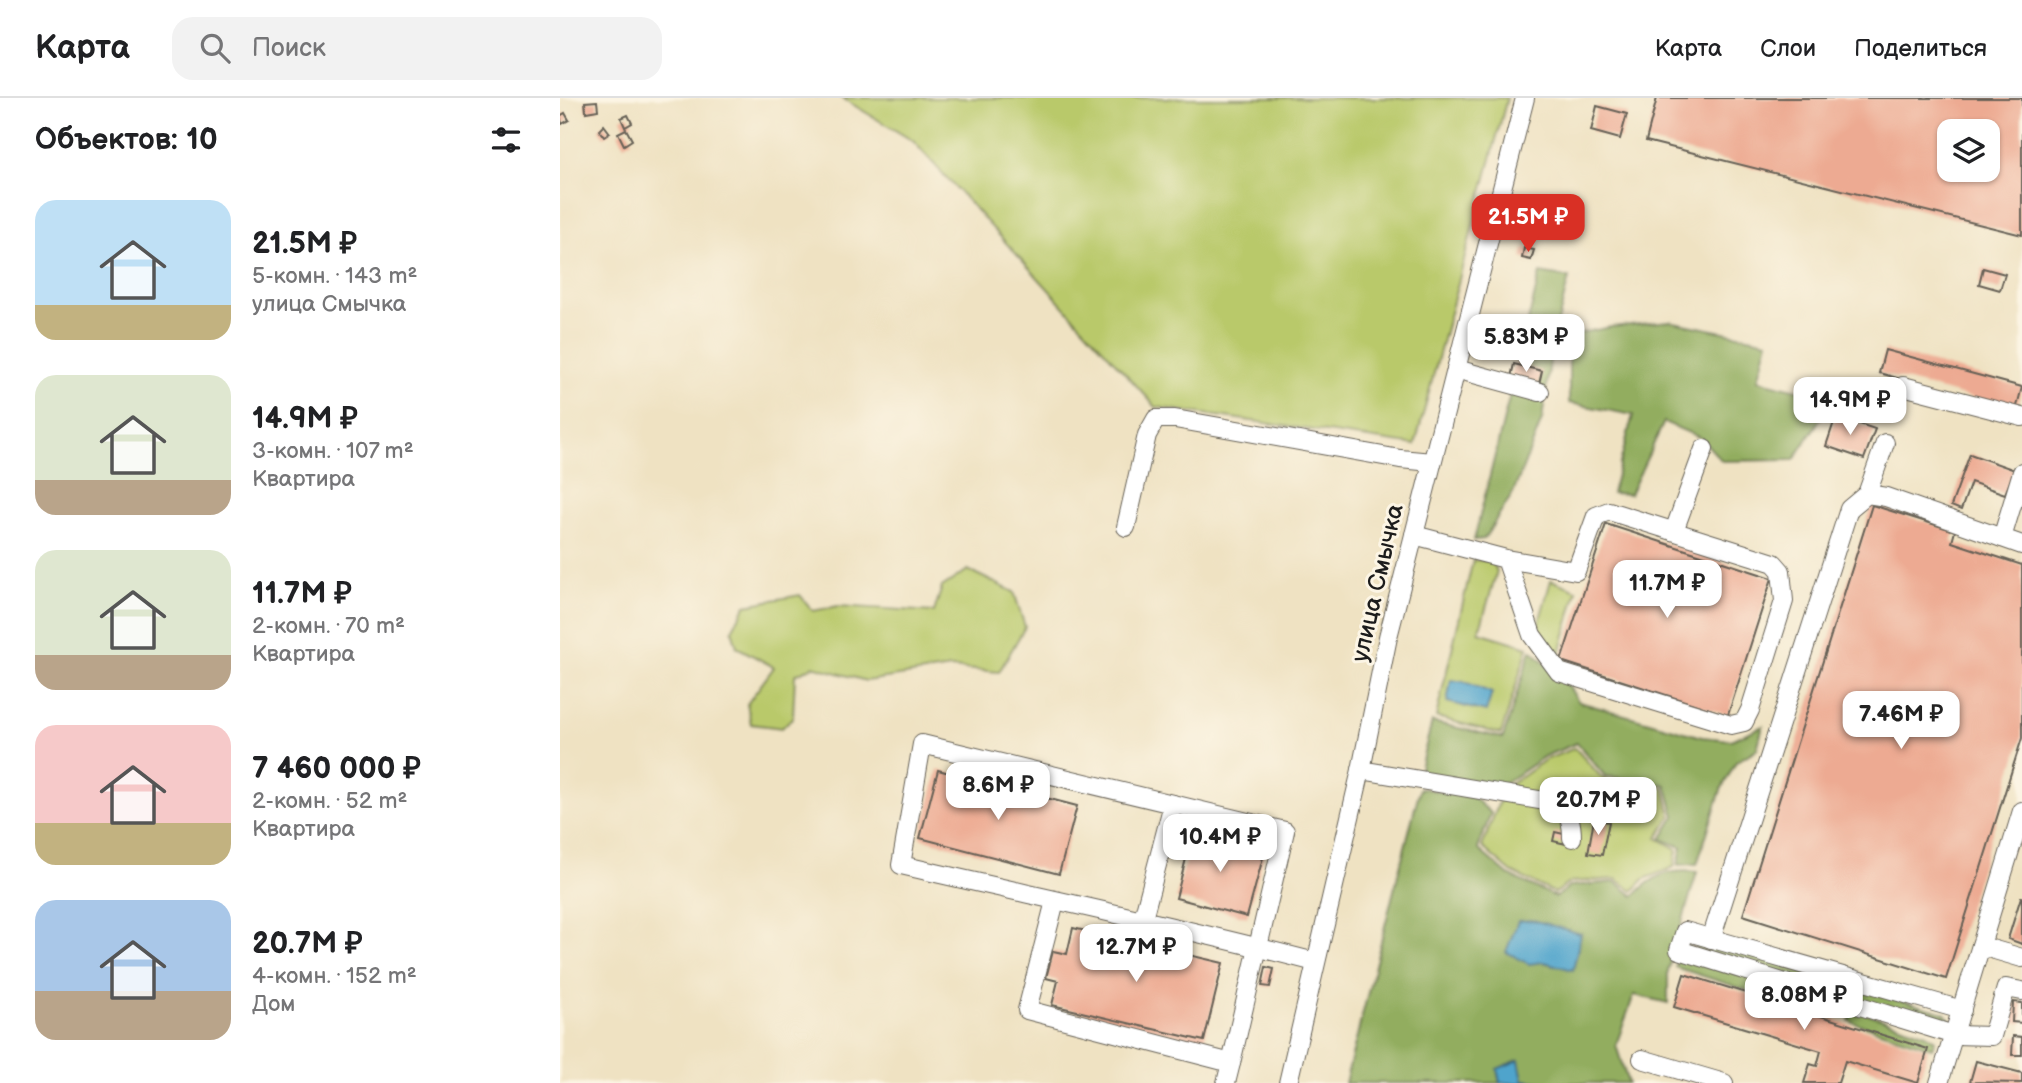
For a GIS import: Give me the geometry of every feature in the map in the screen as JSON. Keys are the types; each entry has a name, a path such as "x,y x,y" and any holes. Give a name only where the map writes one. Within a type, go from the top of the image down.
{"street":[{"name":"улица Смычка","path":"1288,1083 1361,770 1388,637 1525,98"},
{"path":"1456,369 1540,392"},
{"path":"1903,386 2022,417"},
{"path":"1126,527 1147,435 1156,419 1175,419 1400,459 1432,462"},
{"path":"1711,939 1849,509 1867,494 1885,443"},
{"path":"1674,531 1704,449"},
{"path":"2002,538 2022,472"},
{"path":"1867,494 1886,497 2022,545"},
{"path":"1414,536 1506,559 1576,571 1596,516 1609,511 1773,563 1781,571 1783,601 1744,722 1731,725 1559,672 1532,635 1506,559"},
{"path":"1226,1083 1256,948 1285,831 922,744 901,865 1142,922 1256,948 1315,962"},
{"path":"1361,770 1598,810"},
{"path":"1559,803 1567,811 1572,823 1572,838"},
{"path":"1142,922 1173,804"},
{"path":"1940,1083 2022,811"},
{"path":"1055,901 1027,1010 1231,1063"},
{"path":"1962,1010 1685,932 1679,950 1954,1035 1992,1036 2006,989 2022,991"},
{"path":"1981,946 2022,958"},
{"path":"1642,1059 1724,1083"}],"green space":[{"path":"842,98 1507,98 1415,445 1156,407 913,141"},
{"path":"1540,273 1569,278 1552,346 1542,420 1513,493 1484,539 1474,540"},
{"path":"1669,321 1768,341 1758,380 1809,393 1824,413 1794,460 1722,461 1701,438 1664,422 1630,494 1612,493 1633,415 1569,403 1569,335"},
{"path":"1473,560 1491,561 1497,571 1479,632 1528,647 1501,734 1436,717"},
{"path":"968,570 1014,592 1025,627 999,672 951,668 866,681 813,666 795,675 793,717 782,728 751,724 747,704 774,667 737,647 732,630 746,605 800,595 813,611 838,606 934,612 942,587"},
{"path":"1551,580 1577,590 1558,661 1536,633"},
{"path":"1531,650 1565,681 1579,702 1702,737 1731,740 1763,726 1757,749 1736,762 1721,790 1697,864 1678,865 1682,847 1661,839 1675,816 1666,785 1605,776 1577,743 1545,756 1499,787 1419,772 1432,722 1503,738"},
{"path":"1575,748 1603,779 1664,788 1671,816 1657,838 1677,849 1674,867 1644,879 1633,891 1616,879 1570,882 1555,893 1511,872 1482,847 1504,789 1545,760"},
{"path":"1420,788 1473,797 1491,813 1478,849 1508,875 1556,897 1570,886 1616,882 1634,896 1662,875 1697,872 1668,970 1668,1003 1634,995 1616,1045 1628,1083 1545,1083 1523,1080 1518,1060 1497,1069 1500,1083 1345,1083","holes":["1581,934 1573,969 1543,962"]},
{"path":"1700,940 1830,976 1841,986 1829,986 1695,949"},
{"path":"1679,956 1839,1002 1834,1018 1675,967"},
{"path":"1861,989 1944,1013 1951,1021 1948,1028 1859,999"},
{"path":"1854,1009 1926,1034 1935,1040 1932,1048 1849,1021"}],"water":[{"path":"1451,680 1465,682 1492,693 1486,712 1447,702"},
{"path":"1533,920 1581,934 1573,970 1544,962 1529,964 1506,952 1518,921"},
{"path":"1519,1060 1523,1080 1545,1083 1500,1083 1497,1069"}],"building":[{"path":"1657,98 2022,98 2022,235 1646,141"},
{"path":"597,101 598,110 586,112 585,102"},
{"path":"1597,106 1627,114 1620,139 1591,131"},
{"path":"565,113 569,120 562,124 560,116"},
{"path":"628,115 632,123 625,127 621,118"},
{"path":"604,125 610,133 604,137 599,130"},
{"path":"626,129 632,140 624,145 618,133"},
{"path":"1524,248 1534,250 1531,260 1522,258"},
{"path":"1983,268 2005,274 2000,290 1979,284"},
{"path":"1885,350 2022,387 2016,410 1879,373"},
{"path":"1514,364 1542,371 1539,384 1511,377"},
{"path":"1836,416 1875,429 1864,459 1826,446"},
{"path":"1970,454 2015,470 2005,494 1971,482 1961,510 1951,506"},
{"path":"1872,505 1955,531 1952,542 2022,565 2022,738 1946,979 1743,915"},
{"path":"1606,524 1772,578 1728,715 1561,661"},
{"path":"938,770 1077,806 1059,874 920,838"},
{"path":"1594,819 1609,822 1602,855 1588,853"},
{"path":"1193,831 1265,850 1247,917 1176,898"},
{"path":"1555,832 1568,835 1566,844 1553,841"},
{"path":"2022,897 2022,944 2008,939"},
{"path":"1073,928 1223,963 1204,1041 1052,1005 1058,981 1046,978 1053,951 1067,954"},
{"path":"1266,967 1274,969 1270,987 1262,986"},
{"path":"1684,974 1928,1049 1918,1083 1845,1061 1838,1083 1804,1083 1810,1064 1817,1066 1821,1051 1674,1007"},
{"path":"2013,1002 2022,1003 2022,1023 2012,1022"},
{"path":"2013,1036 2022,1037 2022,1055 2012,1055"},
{"path":"1976,1061 2022,1073 2022,1083 1970,1082"}]}
